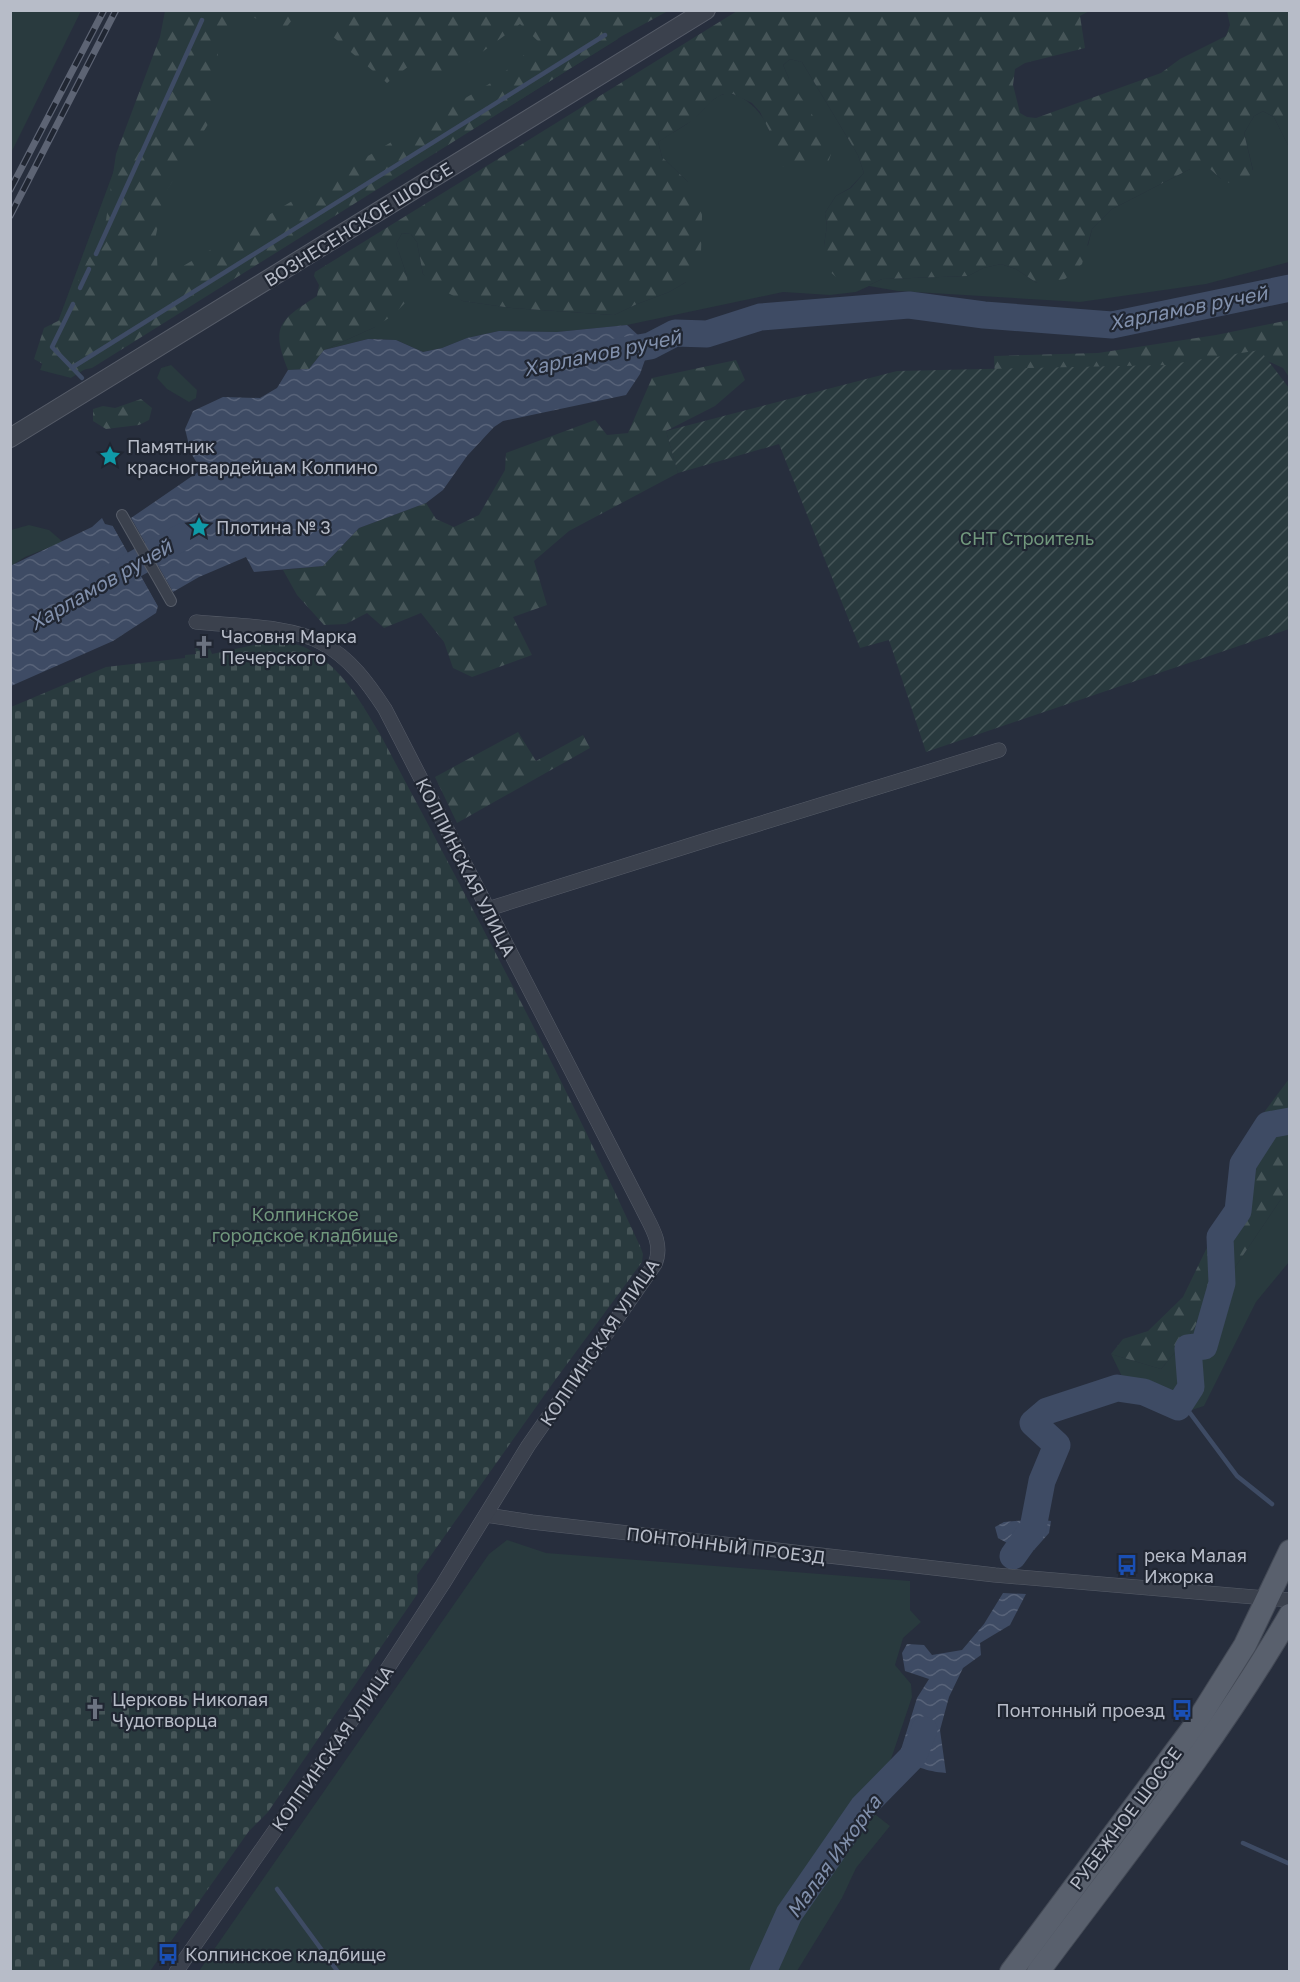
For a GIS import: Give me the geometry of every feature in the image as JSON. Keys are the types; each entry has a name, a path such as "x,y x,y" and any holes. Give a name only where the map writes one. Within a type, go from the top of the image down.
{"main road":[{"name":"РУБЕЖНОЕ ШОССЕ","path":"1011,1971 1192,1728 1245,1644 1290,1551"},
{"name":"РУБЕЖНОЕ ШОССЕ","path":"1038,1971 1197,1758 1262,1663 1290,1615"}],"street":[{"name":"ВОЗНЕСЕНСКОЕ ШОССЕ","path":"10,438 706,10"},
{"path":"122,515 171,601"},
{"name":"КОЛПИНСКАЯ УЛИЦА","path":"176,1971 384,1674 528,1446 655,1264 659,1254 658,1241 641,1206 385,709 369,683 351,664 322,643 292,632 196,622"},
{"path":"488,909 999,750"},
{"name":"ПОНТОННЫЙ ПРОЕЗД","path":"486,1515 1032,1579 1290,1600"}],"green space":[{"path":"10,11 81,11 11,153 10,152"},
{"path":"165,11 299,11 285,29 246,15 220,32 212,118 165,193 156,235 158,281 494,81 539,42 520,24 462,67 438,79 418,59 387,83 324,29 343,11 668,11 622,36 92,368 61,374 34,359 44,328 60,320 106,220 116,154 160,37"},
{"path":"173,11 598,11 618,39 71,378 40,370"},
{"path":"737,11 1089,11 1080,16 1085,48 1025,63 1015,69 1013,85 1020,113 1036,118 1161,73 1180,59 1226,36 1230,25 1227,11 1289,11 1289,147 1274,117 1263,111 1254,116 1244,133 1253,171 1245,182 1234,185 1221,179 1210,169 1190,169 1112,209 1092,229 1082,264 1065,279 1037,283 1016,269 1001,264 983,268 968,276 882,279 869,285 847,286 829,271 824,246 827,226 825,213 836,196 851,188 864,173 858,155 802,62 790,59 783,65 789,79 830,142 831,154 828,163 802,168 775,165 770,149 769,130 760,112 752,103 733,94 723,94 714,99 693,120 658,142 662,157 688,182 700,198 701,252 698,265 686,282 669,292 614,315 512,308 463,301 437,287 423,274 417,242 411,234 402,233 396,244 407,276 409,299 392,316 375,327 324,350 309,369 288,370 280,343 282,325 294,312 317,296 319,285 314,276 315,272"},
{"path":"790,59 802,62 858,155 864,173 850,188 836,196 825,213 827,226 824,246 869,285 882,279 968,276 983,268 1001,264 1016,269 1037,283 1088,245 1092,229 1112,209 1190,169 1210,169 1221,179 1253,170 1244,133 1254,116 1263,111 1274,117 1289,147 1289,262 1206,284 1080,302 898,291 869,286 856,292 830,295 783,292 627,325 557,332 499,331 423,352 396,340 368,339 324,350 375,327 407,276 396,244 402,233 411,234 417,242 423,274 463,301 512,308 614,315 669,292 686,282 688,182 662,157 658,142 697,116 717,97 728,94 736,95 757,110 767,124 770,133 770,149 789,79 783,65"},
{"path":"1289,320 1289,377 1283,368 1257,356 1166,379 995,379 994,356 1098,353 1216,335"},
{"name":"СНТ Строитель","path":"1260,350 1289,388 1289,629 926,752 889,640 860,648 779,444 678,473 666,431 897,371 1166,365"},
{"path":"736,360 745,380 715,406 666,431 678,473 569,531 534,561 547,605 513,617 532,655 472,677 453,668 444,642 421,613 384,628 367,613 346,624 324,625 297,595 283,570 323,566 359,528 426,503 436,519 454,527 479,515 505,470 506,453 595,420 607,435 628,433 652,378"},
{"path":"171,365 197,390 196,398 189,402 167,389 157,378 161,368"},
{"path":"141,399 152,408 149,420 139,425 106,429 93,421 93,409 103,406 115,408"},
{"path":"29,525 49,530 63,542 25,557 11,566 11,530"},
{"name":"Колпинское городское кладбище","path":"277,640 305,647 320,657 341,676 366,710 481,924 578,1116 640,1246 643,1254 642,1262 417,1575 418,1593 268,1812 249,1831 150,1971 11,1971 11,707 106,667 185,658 185,655 196,654 195,647 201,651 210,649 212,654"},
{"path":"518,732 536,761 583,735 590,748 457,823 435,777"},
{"path":"1289,1079 1289,1187 1190,1334 1161,1369 1111,1354 1123,1339 1148,1331 1183,1297 1231,1198 1242,1158 1262,1115"},
{"path":"1289,1187 1289,1262 1256,1302 1204,1406 1173,1416 1133,1399 1111,1354 1161,1369 1190,1334"},
{"path":"507,1540 546,1553 910,1581 910,1610 921,1622 903,1638 895,1665 911,1684 912,1697 890,1762 858,1801 890,1826 856,1868 842,1898 797,1971 199,1971 489,1554"}],"water":[{"path":"627,325 650,346 640,374 626,395 503,421 494,427 467,456 443,490 426,503 359,528 323,566 254,572 246,557 199,577 173,592 131,518 201,470 191,453 185,429 193,411 223,397 260,398 277,388 288,370 309,369 324,350 368,339 396,340 423,352 499,331 557,332"},
{"path":"102,518 105,524 113,526 158,606 156,613 113,641 11,686 10,566 92,527"},
{"path":"1037,1519 1051,1521 1049,1533 1034,1550 1009,1544 998,1538 995,1527 1004,1522"},
{"path":"1003,1593 1026,1594 1010,1625 980,1643 981,1655 963,1668 949,1697 940,1730 946,1773 926,1770 899,1756 917,1698 929,1679 905,1671 902,1653 907,1644 924,1645 932,1655 962,1650 984,1624"}],"pier":[{"path":"115,524 160,605 158,606 113,526"}],"waterway":[{"path":"96,254 202,20"},
{"path":"73,367 605,35"},
{"path":"80,288 89,269"},
{"name":"Харламов ручей","path":"615,352 650,346 675,333 707,334 760,317 909,305 984,315 1112,325 1290,288"},
{"path":"73,304 52,347 82,378"},
{"name":"Харламов ручей","path":"102,583 184,536"},
{"name":"Малая Ижорка","path":"1013,1556 1033,1528 1042,1481 1057,1445 1033,1423 1047,1411 1117,1388 1144,1392 1178,1407 1191,1387 1188,1348 1204,1346 1222,1283 1220,1237 1238,1211 1243,1164 1268,1125 1290,1121"},
{"path":"1181,1401 1237,1476 1272,1504"},
{"name":"Малая Ижорка","path":"763,1972 789,1914 863,1807 914,1755 924,1730"},
{"path":"1243,1843 1290,1864"},
{"path":"277,1889 338,1972"}],"railway":[{"path":"10,190 104,10"},
{"path":"10,216 116,10"}],"place":[{"name":"Памятник красногвардейцам Колпино","path":"110,456"},
{"name":"Плотина № 3","path":"199,527"},
{"name":"Часовня Марка Печерского","path":"204,646"},
{"name":"река Малая Ижорка","path":"1127,1565"},
{"name":"Церковь Николая Чудотворца","path":"95,1709"},
{"name":"Понтонный проезд","path":"1182,1710"},
{"name":"Колпинское кладбище","path":"168,1954"}]}
